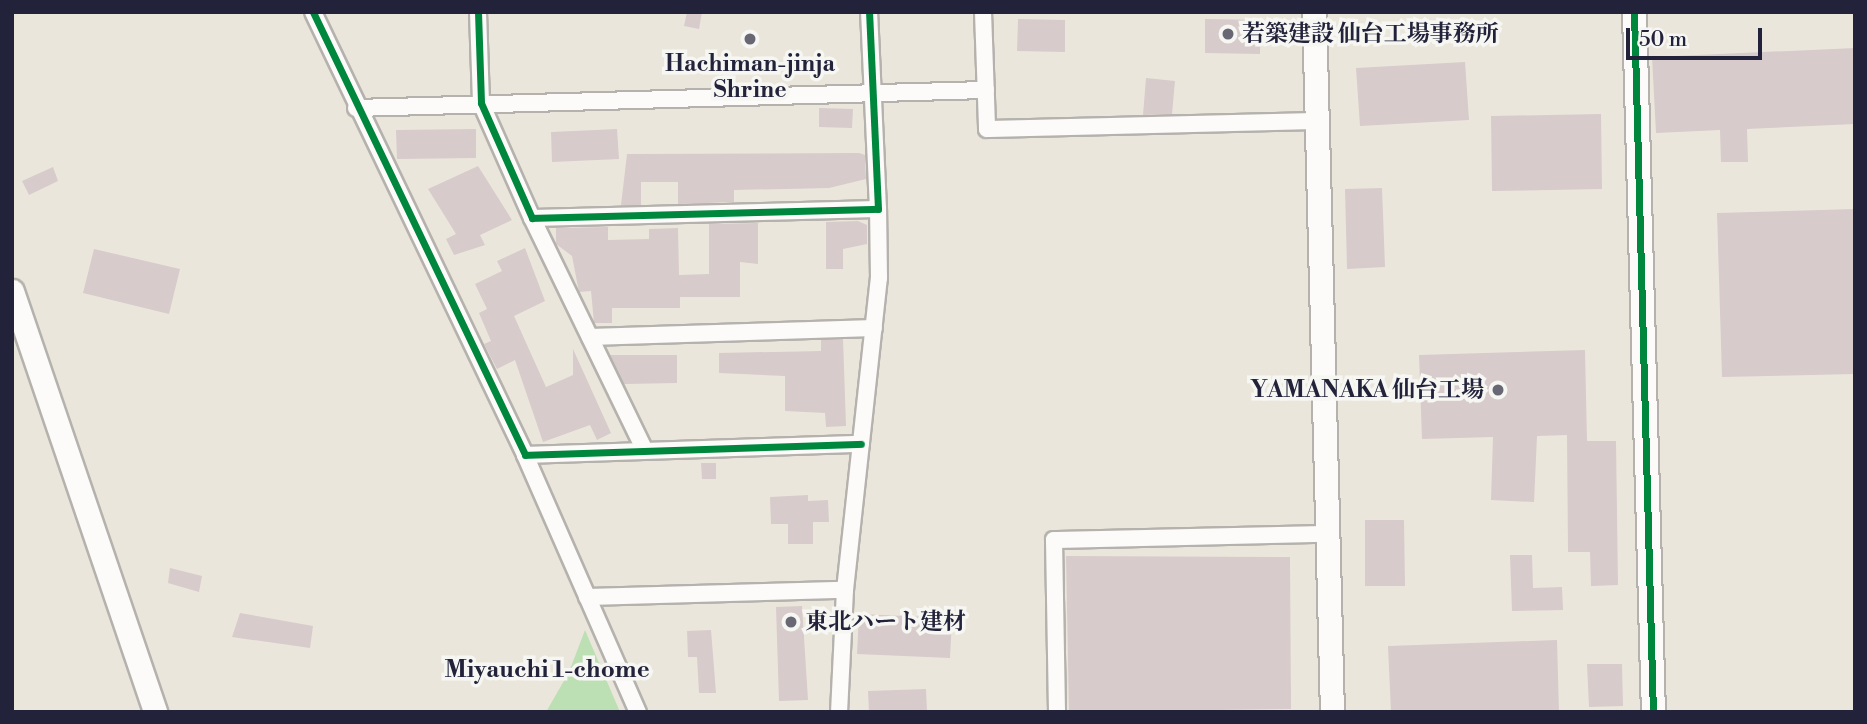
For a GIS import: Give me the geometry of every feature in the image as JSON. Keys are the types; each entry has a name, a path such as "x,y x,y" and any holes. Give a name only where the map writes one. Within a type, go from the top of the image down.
{"street":[{"path":"313,12 356,108 525,455 638,712"},
{"path":"478,12 481,103 644,449"},
{"path":"839,712 845,590 874,328 878,209 869,12"},
{"path":"983,12 987,130 1317,121"},
{"path":"1314,12 1332,712"},
{"path":"1634,12 1653,712"},
{"path":"356,108 986,90"},
{"path":"533,218 878,209"},
{"path":"12,291 155,712"},
{"path":"590,337 874,328"},
{"path":"525,455 644,449 861,444"},
{"path":"1056,712 1054,540 1327,534"},
{"path":"587,597 845,590"}],"green space":[{"path":"585,630 620,712 546,712 569,672"}],"building":[{"path":"687,12 702,12 699,29 684,26"},
{"path":"1018,19 1065,20 1065,52 1017,51"},
{"path":"1205,19 1261,20 1260,54 1205,53"},
{"path":"1855,48 1855,124 1747,129 1748,162 1721,162 1720,130 1656,133 1652,57"},
{"path":"1465,62 1469,120 1360,126 1356,68"},
{"path":"1146,78 1175,81 1172,114 1143,115"},
{"path":"819,108 853,109 852,128 819,127"},
{"path":"1601,114 1602,189 1492,191 1491,116"},
{"path":"476,129 476,158 397,159 396,130"},
{"path":"617,129 619,159 552,162 551,132"},
{"path":"859,153 865,155 866,179 829,188 734,190 734,202 678,204 678,182 641,182 641,205 621,205 627,154"},
{"path":"478,166 512,220 480,235 485,245 454,255 446,239 456,234 428,189"},
{"path":"53,167 58,181 29,195 22,181"},
{"path":"1382,188 1385,267 1347,269 1345,189"},
{"path":"1855,209 1855,374 1722,377 1717,213"},
{"path":"858,221 867,225 867,244 843,249 843,269 826,269 826,222"},
{"path":"758,223 758,264 740,262 740,297 680,297 680,308 612,308 612,323 594,323 591,291 579,292 572,256 556,244 556,228 608,227 608,240 649,239 649,229 678,228 679,275 709,274 709,224"},
{"path":"525,248 545,301 514,316 546,387 573,375 573,349 611,433 597,440 590,425 543,442 515,360 497,369 484,344 491,341 479,313 487,309 475,284 502,271 497,261"},
{"path":"94,249 180,269 169,314 83,293"},
{"path":"843,339 846,426 826,427 825,413 785,411 785,376 719,373 719,353 821,351 821,340"},
{"path":"1585,350 1587,441 1616,441 1618,585 1591,586 1590,552 1568,552 1567,435 1537,436 1534,502 1491,500 1493,437 1422,439 1419,355"},
{"path":"610,355 677,355 677,383 624,384"},
{"path":"701,463 716,463 716,479 702,479"},
{"path":"808,495 808,501 828,500 829,522 813,522 813,544 788,544 788,524 771,524 770,497"},
{"path":"1365,520 1404,520 1405,586 1365,586"},
{"path":"1510,555 1532,555 1533,588 1562,587 1563,610 1512,611"},
{"path":"1066,556 1290,557 1291,709 1069,712"},
{"path":"170,568 202,576 199,592 168,583"},
{"path":"802,606 808,700 779,701 776,607"},
{"path":"240,613 313,626 310,648 232,637"},
{"path":"859,614 952,618 950,658 857,654"},
{"path":"711,630 716,693 699,693 697,657 688,657 687,631"},
{"path":"1557,640 1559,712 1391,712 1388,646"},
{"path":"1587,664 1622,664 1623,706 1589,707"},
{"path":"926,689 927,712 869,712 868,691"}],"cycle path":[{"path":"313,12 525,455 861,444"},
{"path":"478,12 481,103 532,218 878,209 869,12"},
{"path":"1634,12 1653,712"}],"place":[{"name":"若築建設 仙台工場事務所","path":"1228,34"},
{"name":"Hachiman-jinja Shrine","path":"750,39"},
{"name":"YAMANAKA 仙台工場","path":"1498,390"},
{"name":"東北ハート建材","path":"791,622"}],"district":[{"name":"Miyauchi 1-chome","path":"547,671"}]}
